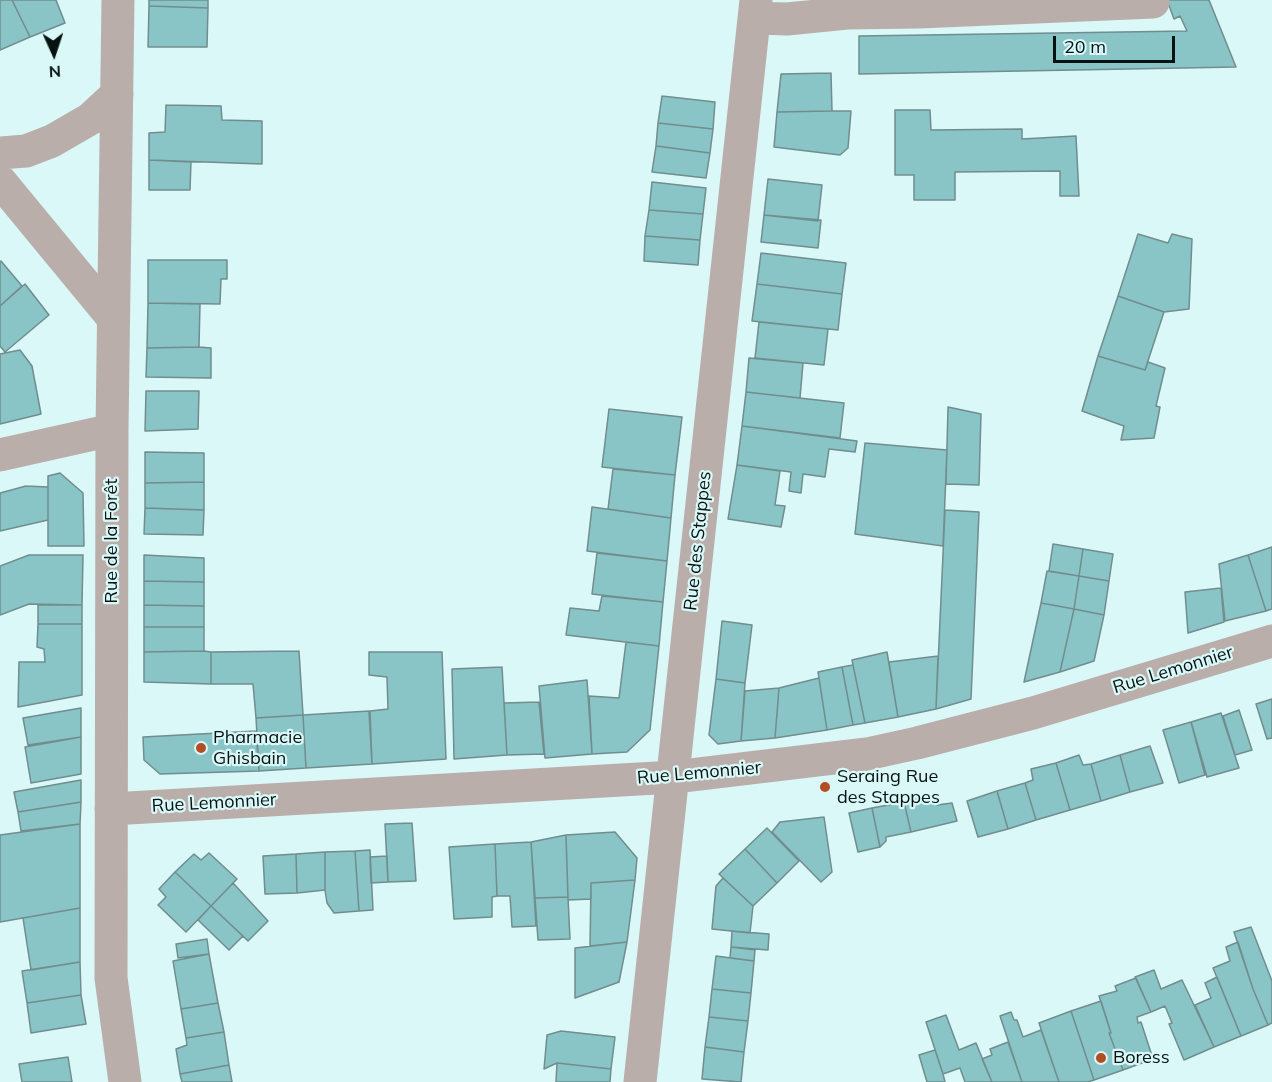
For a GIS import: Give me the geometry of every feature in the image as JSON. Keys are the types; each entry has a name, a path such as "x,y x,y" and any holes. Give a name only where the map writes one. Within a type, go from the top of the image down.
{"street":[{"name":"Rue de la Forêt","path":"118,0 112,430 111,978 125,1082"},
{"path":"755,9 787,19 847,14 1153,2"},
{"name":"Rue des Stappes","path":"640,1082 755,9"},
{"path":"0,153 26,151 52,141 90,119 117,94"},
{"path":"0,181 113,318"},
{"path":"0,455 112,430"},
{"name":"Rue Lemonnier","path":"111,809 674,777 867,753 917,743 1033,713 1272,641"}],"building":[{"path":"0,0 12,0 30,37 0,50"},
{"path":"12,0 56,0 65,23 30,37"},
{"path":"149,0 208,0 208,8 149,6"},
{"path":"1167,0 1209,0 1236,67 859,74 859,36 1187,31 1180,16 1174,19"},
{"path":"149,6 208,8 207,47 148,47"},
{"path":"831,73 832,111 777,112 781,74"},
{"path":"662,96 715,102 713,129 658,123"},
{"path":"166,105 221,106 222,120 262,121 262,164 149,160 149,133 165,132"},
{"path":"895,110 930,110 931,130 1022,129 1022,139 1076,136 1079,196 1060,196 1060,171 955,172 955,200 914,200 914,175 895,175"},
{"path":"851,111 848,148 840,155 774,147 777,112"},
{"path":"658,123 713,129 710,153 656,146"},
{"path":"656,146 710,153 706,178 652,172"},
{"path":"149,160 191,162 190,190 149,190"},
{"path":"768,179 822,185 818,221 764,215"},
{"path":"652,182 706,188 703,214 649,210"},
{"path":"649,210 703,214 700,240 645,236"},
{"path":"764,215 821,220 818,248 761,242"},
{"path":"1138,234 1168,243 1172,234 1192,239 1189,309 1164,312 1118,296"},
{"path":"645,236 700,240 698,265 644,261"},
{"path":"761,253 846,263 842,294 757,284"},
{"path":"148,260 227,260 227,279 221,279 220,304 148,303"},
{"path":"0,262 22,286 0,306"},
{"path":"25,284 49,315 5,352 0,346 0,306"},
{"path":"757,284 842,294 838,330 752,321"},
{"path":"1118,296 1164,312 1145,370 1098,356"},
{"path":"148,303 200,304 199,347 147,348"},
{"path":"759,322 828,329 824,365 755,358"},
{"path":"147,348 211,348 211,378 146,377"},
{"path":"20,350 32,366 41,414 0,424 0,354"},
{"path":"1098,356 1145,370 1148,362 1165,368 1156,406 1160,407 1154,438 1121,440 1124,426 1082,411"},
{"path":"749,358 803,363 800,398 746,392"},
{"path":"146,391 199,391 198,429 145,431"},
{"path":"746,392 844,403 840,438 742,426"},
{"path":"948,407 981,414 979,485 946,484"},
{"path":"609,409 682,417 675,475 602,467"},
{"path":"742,426 857,441 855,452 829,449 825,477 803,474 801,493 789,491 791,472 737,465"},
{"path":"865,443 947,450 943,546 855,534"},
{"path":"145,452 204,453 204,482 145,483"},
{"path":"737,465 780,471 775,505 785,506 781,527 728,519"},
{"path":"613,469 675,475 671,518 608,509"},
{"path":"60,473 83,493 84,546 48,546 48,476"},
{"path":"204,482 204,510 145,508 145,483"},
{"path":"26,486 48,487 48,520 0,531 0,493"},
{"path":"592,507 671,518 667,561 587,551"},
{"path":"145,508 204,510 203,535 144,534"},
{"path":"945,510 979,512 971,699 936,709"},
{"path":"1053,544 1083,549 1079,576 1049,571"},
{"path":"1272,547 1272,609 1266,611 1248,555"},
{"path":"1083,549 1113,554 1109,581 1079,576"},
{"path":"597,553 667,561 663,602 592,594"},
{"path":"29,555 83,555 82,605 29,604 0,615 0,566"},
{"path":"144,555 204,558 204,582 144,581"},
{"path":"1248,555 1266,611 1225,621 1219,564"},
{"path":"1047,571 1079,576 1074,609 1041,603"},
{"path":"1079,576 1109,581 1104,615 1074,609"},
{"path":"144,581 204,582 204,606 144,605"},
{"path":"1221,588 1224,622 1188,633 1185,592"},
{"path":"602,596 663,602 659,646 566,635 570,608 599,611"},
{"path":"1041,603 1074,609 1060,672 1024,682"},
{"path":"38,605 82,605 82,624 38,624"},
{"path":"144,605 204,606 204,627 144,627"},
{"path":"1074,609 1104,615 1094,661 1060,672"},
{"path":"722,621 752,625 745,683 716,679"},
{"path":"38,624 82,624 82,695 18,707 19,662 45,662 44,649 37,647"},
{"path":"144,627 204,627 204,651 144,652"},
{"path":"626,642 659,646 650,730 627,752 592,754 589,696 619,698"},
{"path":"299,651 303,715 256,718 253,684 211,684 211,652"},
{"path":"144,652 211,652 211,684 144,682"},
{"path":"369,652 442,652 446,759 372,764 370,711 388,709 387,677 369,675"},
{"path":"887,652 898,717 865,723 852,660"},
{"path":"938,656 936,709 898,717 889,662"},
{"path":"853,665 865,723 853,725 842,667"},
{"path":"502,667 507,755 454,759 452,669"},
{"path":"842,667 853,725 827,730 818,672"},
{"path":"819,678 827,730 775,738 779,688"},
{"path":"716,679 745,683 741,741 718,744 709,735"},
{"path":"587,680 592,754 545,758 539,686"},
{"path":"779,688 775,738 741,741 745,691"},
{"path":"1272,699 1272,738 1267,739 1256,704"},
{"path":"539,702 544,754 507,755 504,703"},
{"path":"81,708 81,737 28,745 23,718"},
{"path":"1239,710 1252,750 1235,755 1223,716"},
{"path":"369,711 372,764 306,768 303,715"},
{"path":"1221,713 1239,768 1207,777 1191,722"},
{"path":"303,715 306,768 259,771 256,718"},
{"path":"1191,722 1205,775 1179,783 1163,730"},
{"name":"Pharmacie Ghisbain","path":"256,731 259,771 160,774 144,760 143,737"},
{"path":"81,737 81,774 31,783 25,747"},
{"path":"1150,746 1163,783 1130,792 1120,755"},
{"path":"1079,755 1083,765 1091,764 1101,801 1070,810 1056,763"},
{"path":"1120,755 1130,792 1101,801 1091,764"},
{"path":"1056,763 1070,810 1036,820 1025,783 1033,780 1031,769"},
{"path":"81,780 81,802 18,812 14,792"},
{"path":"1025,783 1036,820 1008,829 997,791"},
{"path":"997,791 1008,829 978,837 967,801"},
{"path":"934,795 937,805 952,803 957,821 911,832 904,802"},
{"path":"81,802 80,824 21,831 18,812"},
{"path":"904,802 911,832 886,837 886,841 880,847 872,808"},
{"path":"872,808 880,847 858,852 849,813"},
{"path":"824,817 832,872 821,882 772,832 780,822"},
{"path":"412,823 416,881 388,882 385,824"},
{"path":"80,824 80,908 0,922 0,835"},
{"path":"767,828 799,861 777,883 745,849"},
{"path":"615,832 637,858 635,880 591,883 591,899 568,900 566,835"},
{"path":"566,835 568,897 535,898 531,842"},
{"path":"531,842 536,926 512,927 510,896 497,896 495,844"},
{"path":"495,844 497,896 492,897 492,917 454,919 449,847"},
{"path":"745,849 777,883 753,906 719,874"},
{"path":"370,850 373,910 359,911 355,851"},
{"path":"355,851 359,911 334,913 327,903 325,890 325,852"},
{"path":"325,852 325,890 297,893 296,854"},
{"path":"209,853 237,879 211,906 175,872 194,854 201,860"},
{"path":"296,854 297,893 265,894 263,856"},
{"path":"387,856 388,882 371,883 370,857"},
{"path":"175,872 211,906 186,932 158,905 166,897 159,889"},
{"path":"723,878 753,906 750,933 712,929 716,886"},
{"path":"635,880 627,942 590,946 591,883"},
{"path":"233,883 268,921 248,941 211,906"},
{"path":"568,897 570,939 538,940 535,898"},
{"path":"211,906 243,936 229,950 198,920"},
{"path":"80,908 80,962 31,970 23,918"},
{"path":"1251,927 1272,981 1272,1023 1268,1025 1234,932"},
{"path":"732,931 769,934 768,950 731,947"},
{"path":"207,939 209,954 178,958 176,944"},
{"path":"627,942 619,982 575,998 575,948"},
{"path":"1238,942 1253,989 1268,1025 1241,1036 1213,968 1230,961 1226,947"},
{"path":"731,947 755,950 754,961 730,958"},
{"path":"209,954 218,1003 181,1009 173,961"},
{"path":"716,956 754,961 751,993 712,989"},
{"path":"80,962 81,995 27,1003 22,971"},
{"path":"1154,970 1161,989 1182,980 1214,1047 1184,1060 1169,1024 1172,1023 1165,1006 1151,1012 1135,977"},
{"path":"1217,977 1241,1036 1214,1047 1195,1005 1211,998 1205,983"},
{"path":"1136,978 1151,1012 1137,1017 1138,1023 1141,1022 1153,1059 1123,1070 1109,1033 1111,1033 1099,996 1117,991 1115,986"},
{"path":"712,989 751,993 748,1021 709,1017"},
{"path":"81,995 86,1024 31,1033 27,1003"},
{"path":"1101,1001 1111,1033 1109,1033 1123,1070 1094,1080 1071,1011"},
{"path":"218,1003 224,1032 186,1038 181,1009"},
{"path":"1071,1011 1094,1080 1088,1082 1059,1082 1039,1023"},
{"path":"1011,1012 1014,1020 1017,1020 1023,1037 1041,1030 1059,1082 1022,1082 1000,1016"},
{"path":"946,1015 959,1050 976,1043 992,1082 965,1082 960,1068 943,1074 926,1022"},
{"path":"709,1017 748,1021 744,1052 705,1047"},
{"path":"561,1031 615,1037 611,1069 557,1063 544,1069 547,1035"},
{"path":"224,1032 229,1065 180,1074 176,1049 187,1045 186,1038"},
{"path":"1008,1042 1022,1082 992,1082 982,1059 992,1055 990,1049"},
{"path":"705,1047 744,1052 741,1082 702,1079"},
{"path":"935,1050 945,1082 927,1082 919,1055"},
{"path":"68,1057 72,1082 22,1082 19,1064"},
{"path":"557,1063 611,1069 610,1082 556,1082"},
{"path":"229,1065 232,1082 182,1082 180,1074"}],"place":[{"name":"Pharmacie Ghisbain","path":"201,748"},
{"name":"Seraing Rue des Stappes","path":"825,787"},
{"name":"Boress","path":"1101,1058"}]}
